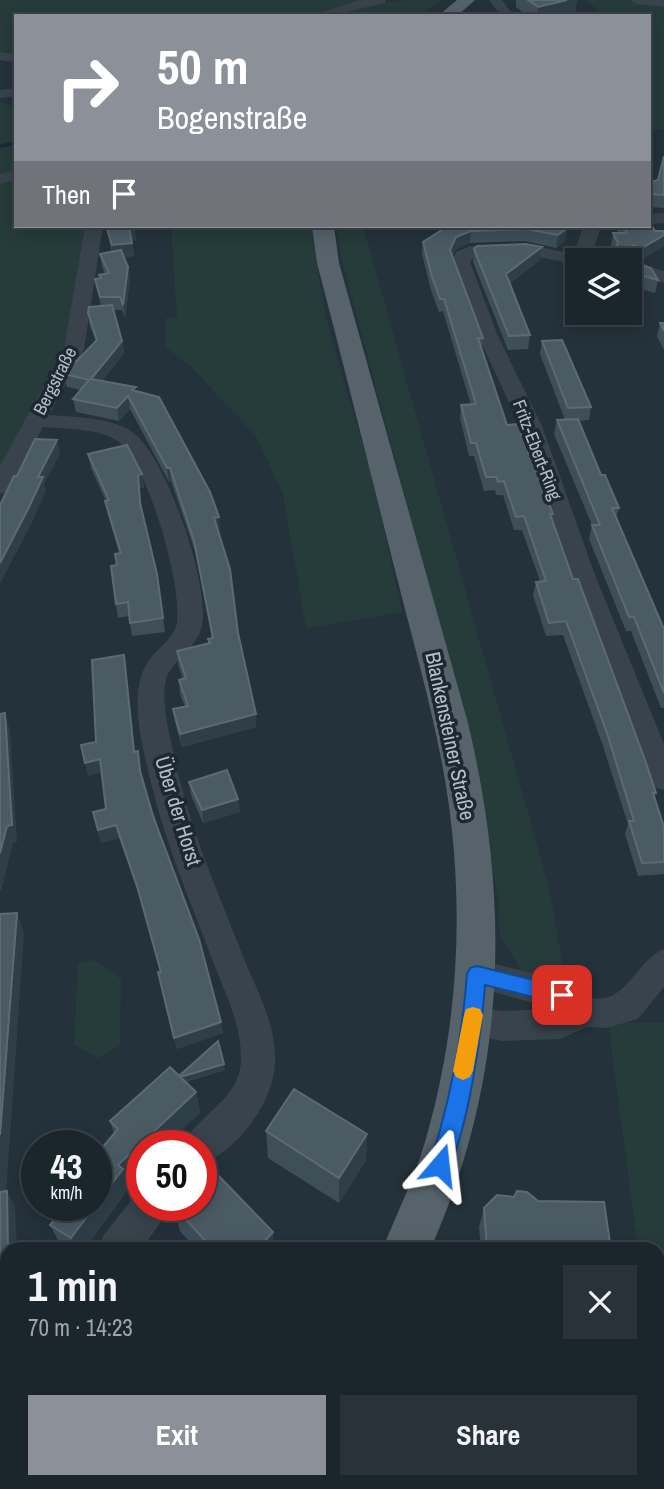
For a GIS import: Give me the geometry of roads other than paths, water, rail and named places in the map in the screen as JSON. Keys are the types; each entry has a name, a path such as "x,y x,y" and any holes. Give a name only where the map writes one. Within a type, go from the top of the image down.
{"main road":[{"path":"434,14 454,5"},
{"name":"Blankensteiner Straße","path":"323,228 328,263 449,710 470,817 477,894 477,974 473,1022 448,1141 433,1189 410,1242"}],"street":[{"path":"324,14 380,0"},
{"path":"495,0 506,14"},
{"path":"636,0 664,3"},
{"name":"Bergstraße","path":"0,487 74,349 94,228"},
{"path":"592,228 592,248"},
{"name":"Fritz-Ebert-Ring","path":"565,259 516,248 470,251 464,255 461,262 488,336 531,426 583,575 664,779"},
{"path":"642,271 664,277"},
{"name":"Über der Horst","path":"35,420 101,429 128,439 142,458 176,533 191,614 189,630 155,670 152,693 162,769 182,832 250,1017 258,1062 253,1086 246,1101 217,1132"},
{"path":"473,1022 502,1026 560,1024 584,1012 606,1013 626,1008 664,963"},
{"path":"477,974 562,995 584,1012"},
{"path":"123,1242 139,1221"}],"waterway":[{"path":"0,146 14,143"}]}
